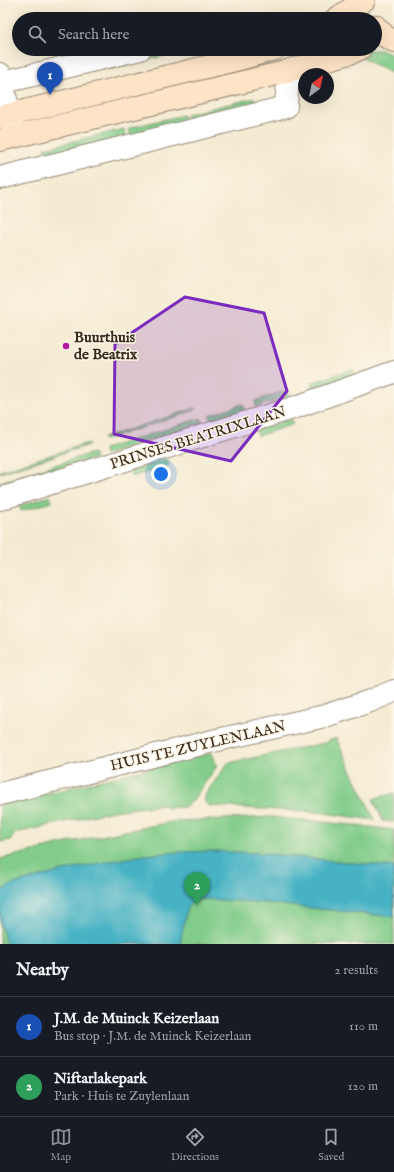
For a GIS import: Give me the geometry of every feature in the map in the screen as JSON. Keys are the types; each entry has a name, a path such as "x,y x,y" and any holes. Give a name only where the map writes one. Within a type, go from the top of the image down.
{"main road":[{"path":"347,12 365,0 368,12"},
{"path":"5,116 250,56"},
{"path":"7,138 277,74 338,56"}],"street":[{"path":"7,138 1,80 109,56"},
{"path":"0,178 286,107 286,91 292,69"},
{"name":"PRINSES BEATRIXLAAN","path":"0,499 296,407 394,372"},
{"name":"HUIS TE ZUYLENLAAN","path":"0,794 217,740 325,716 370,701 394,691"}],"highlighted area":[{"path":"185,297 264,313 287,391 231,461 114,434 115,344"}],"green space":[{"path":"382,50 394,54 394,74 373,64 362,56 382,56"},
{"path":"137,56 163,56 110,69 109,63"},
{"path":"255,98 257,108 189,125 186,114"},
{"path":"183,115 186,126 131,139 129,128"},
{"path":"124,129 127,140 47,159 45,148"},
{"path":"353,369 355,375 313,389 311,383"},
{"path":"288,390 290,396 256,407 255,401"},
{"path":"243,404 245,410 211,421 209,415"},
{"path":"195,408 196,410 104,440 103,438"},
{"path":"201,418 202,423 105,455 104,449"},
{"path":"291,419 293,424 258,436 256,430"},
{"path":"88,443 89,445 0,473 0,471"},
{"path":"93,453 95,458 0,488 0,482"},
{"path":"167,459 169,465 132,477 130,471"},
{"path":"50,496 52,502 21,511 19,506"},
{"path":"336,738 375,820 316,812 209,806 205,802 207,792 228,763 324,743"},
{"path":"212,753 217,766 186,807 167,808 164,805 113,811 16,833 10,840 0,842 0,805"},
{"path":"394,793 394,822 383,821 373,799"},
{"path":"272,817 394,830 394,944 0,944 0,859 66,843 176,821"}],"water":[{"path":"214,851 260,853 394,867 394,917 255,902 200,899 191,903 187,908 180,944 6,944 0,921 0,894 2,890 13,884 62,871 145,855"}],"place":[{"name":"J.M. de Muinck Keizerlaan","path":"50,95"},
{"name":"Buurthuis de Beatrix","path":"66,346"},
{"name":"Niftarlakepark","path":"197,905"}]}
